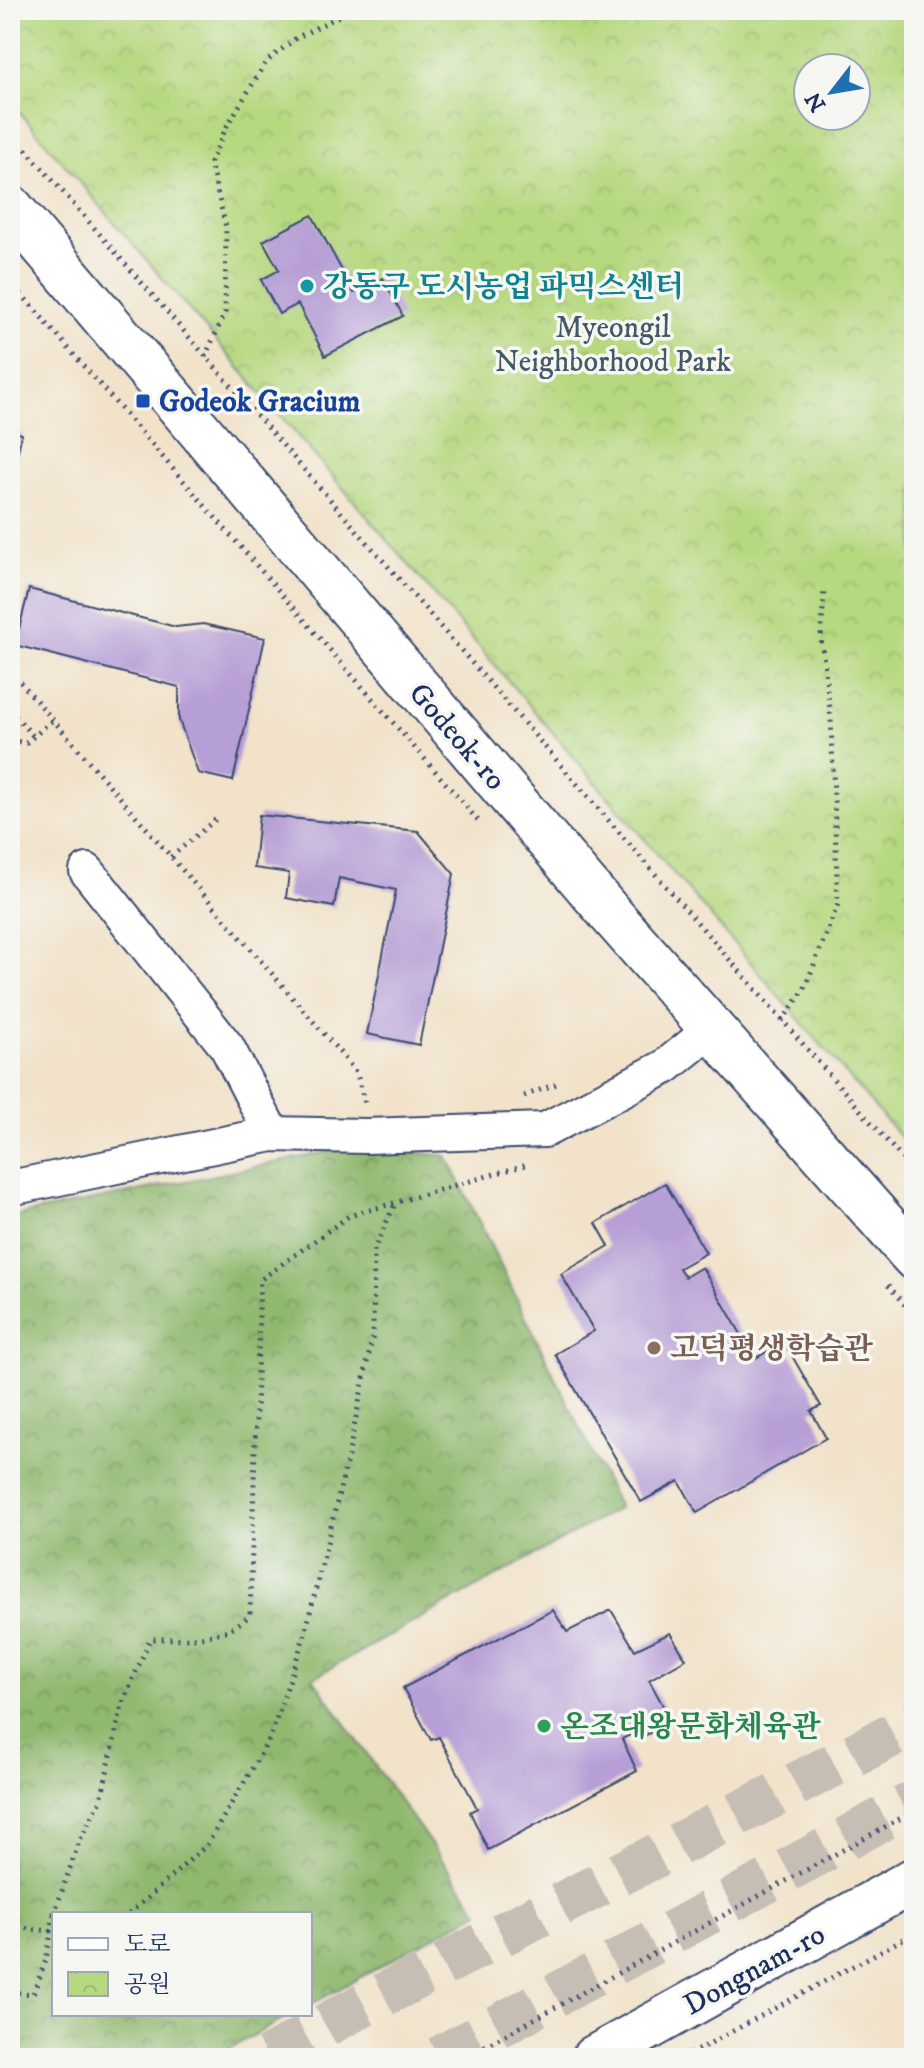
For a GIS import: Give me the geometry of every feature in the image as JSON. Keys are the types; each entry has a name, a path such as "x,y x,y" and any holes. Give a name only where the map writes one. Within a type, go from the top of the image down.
{"main road":[{"name":"Godeok-ro","path":"10,207 712,1029 914,1257"},
{"name":"Dongnam-ro","path":"594,2058 914,1880"}],"street":[{"path":"87,871 227,1047 272,1134"},
{"path":"10,1188 272,1134 366,1136 545,1130 665,1067 712,1029"}],"path":[{"path":"205,357 225,313 226,227 210,163 227,126 266,62 296,38 351,10"},
{"path":"10,131 914,1172"},
{"path":"10,281 483,826"},
{"path":"782,1021 804,990 838,904 831,717 821,639 824,590"},
{"path":"10,670 343,1056 357,1074 368,1112"},
{"path":"10,710 34,737"},
{"path":"10,740 26,743 53,720"},
{"path":"171,857 216,819"},
{"path":"55,1912 80,1839 101,1800 122,1705 150,1639 203,1637 232,1631 250,1615 260,1280 349,1216 516,1170"},
{"path":"131,1912 207,1845 270,1738 305,1634 349,1452 373,1334 374,1249 395,1203"},
{"path":"463,2058 914,1811"},
{"path":"10,1927 52,1931 46,1960 33,1994 10,1992"},
{"path":"683,2058 914,1933"}],"green space":[{"name":"Myeongil Neighborhood Park","path":"10,10 914,10 914,1153 10,101"},
{"path":"357,1146 447,1156 619,1508 313,1678 479,1912 312,2004 312,1912 52,1912 52,2016 289,2016 212,2058 10,2058 10,1217"}],"building":[{"name":"강동구 도시농업 파믹스센터","path":"312,215 354,293 383,278 403,316 325,356 298,304 279,314 261,280 279,270 263,241"},
{"path":"10,431 22,434 11,479 10,479"},
{"path":"29,589 176,627 203,624 265,638 233,781 198,773 179,720 179,687 15,645"},
{"path":"259,815 418,831 454,874 419,1045 367,1034 396,890 339,878 334,907 286,898 289,873 254,868"},
{"name":"고덕평생학습관","path":"665,1183 706,1253 679,1268 685,1277 702,1267 748,1346 740,1350 747,1363 784,1342 821,1406 811,1411 826,1438 697,1513 679,1481 641,1502 555,1354 594,1331 561,1274 609,1246 596,1223"},
{"name":"온조대왕문화체육관","path":"553,1610 567,1632 611,1610 635,1650 670,1633 686,1659 649,1680 672,1722 644,1736 640,1730 622,1739 637,1771 488,1850 470,1812 477,1808 439,1737 431,1740 403,1688"}],"tunnel":[{"path":"268,2058 340,2017 914,1724"},
{"path":"439,2058 914,1802"}],"place":[{"name":"강동구 도시농업 파믹스센터","path":"307,286"},
{"name":"Godeok Gracium","path":"143,401"},
{"name":"고덕평생학습관","path":"654,1348"},
{"name":"온조대왕문화체육관","path":"544,1726"}]}
